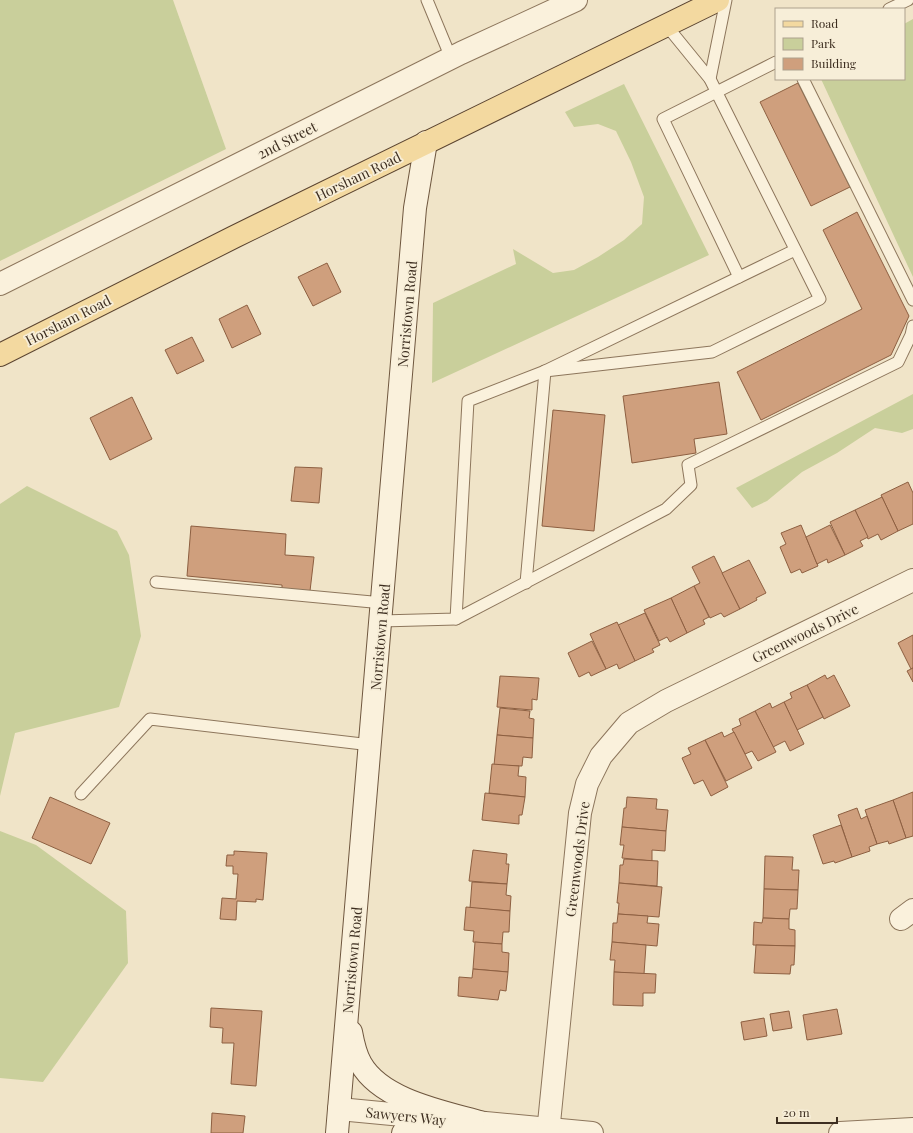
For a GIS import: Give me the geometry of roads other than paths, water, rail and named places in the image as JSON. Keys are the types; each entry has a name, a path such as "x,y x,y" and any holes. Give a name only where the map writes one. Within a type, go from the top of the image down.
{"main road":[{"name":"Horsham Road","path":"0,355 142,282 718,0"}],"street":[{"name":"2nd Street","path":"0,284 451,58 576,0"},
{"name":"Norristown Road","path":"337,1133 415,208 426,142"},
{"name":"Greenwoods Drive","path":"548,1131 580,813 587,784 600,756 629,723 666,701 913,580"},
{"path":"347,1015 353,1047 361,1064 371,1077 379,1084 407,1100 483,1123"},
{"name":"Sawyers Way","path":"339,1109 548,1131 592,1133"},
{"path":"403,1133 483,1123"},
{"path":"840,1133 913,1129"}],"lane":[{"path":"427,0 451,58"},
{"path":"710,79 726,0"},
{"path":"891,8 908,0"},
{"path":"545,371 712,352 820,299 710,79 666,25"},
{"path":"739,277 663,119 775,62"},
{"path":"803,80 913,300"},
{"path":"456,619 468,401 545,371 795,250"},
{"path":"156,582 382,612 456,619 666,509 691,485 688,465 898,362 911,335 913,326"},
{"path":"526,582 545,371"},
{"path":"81,794 150,719 371,744"}]}
